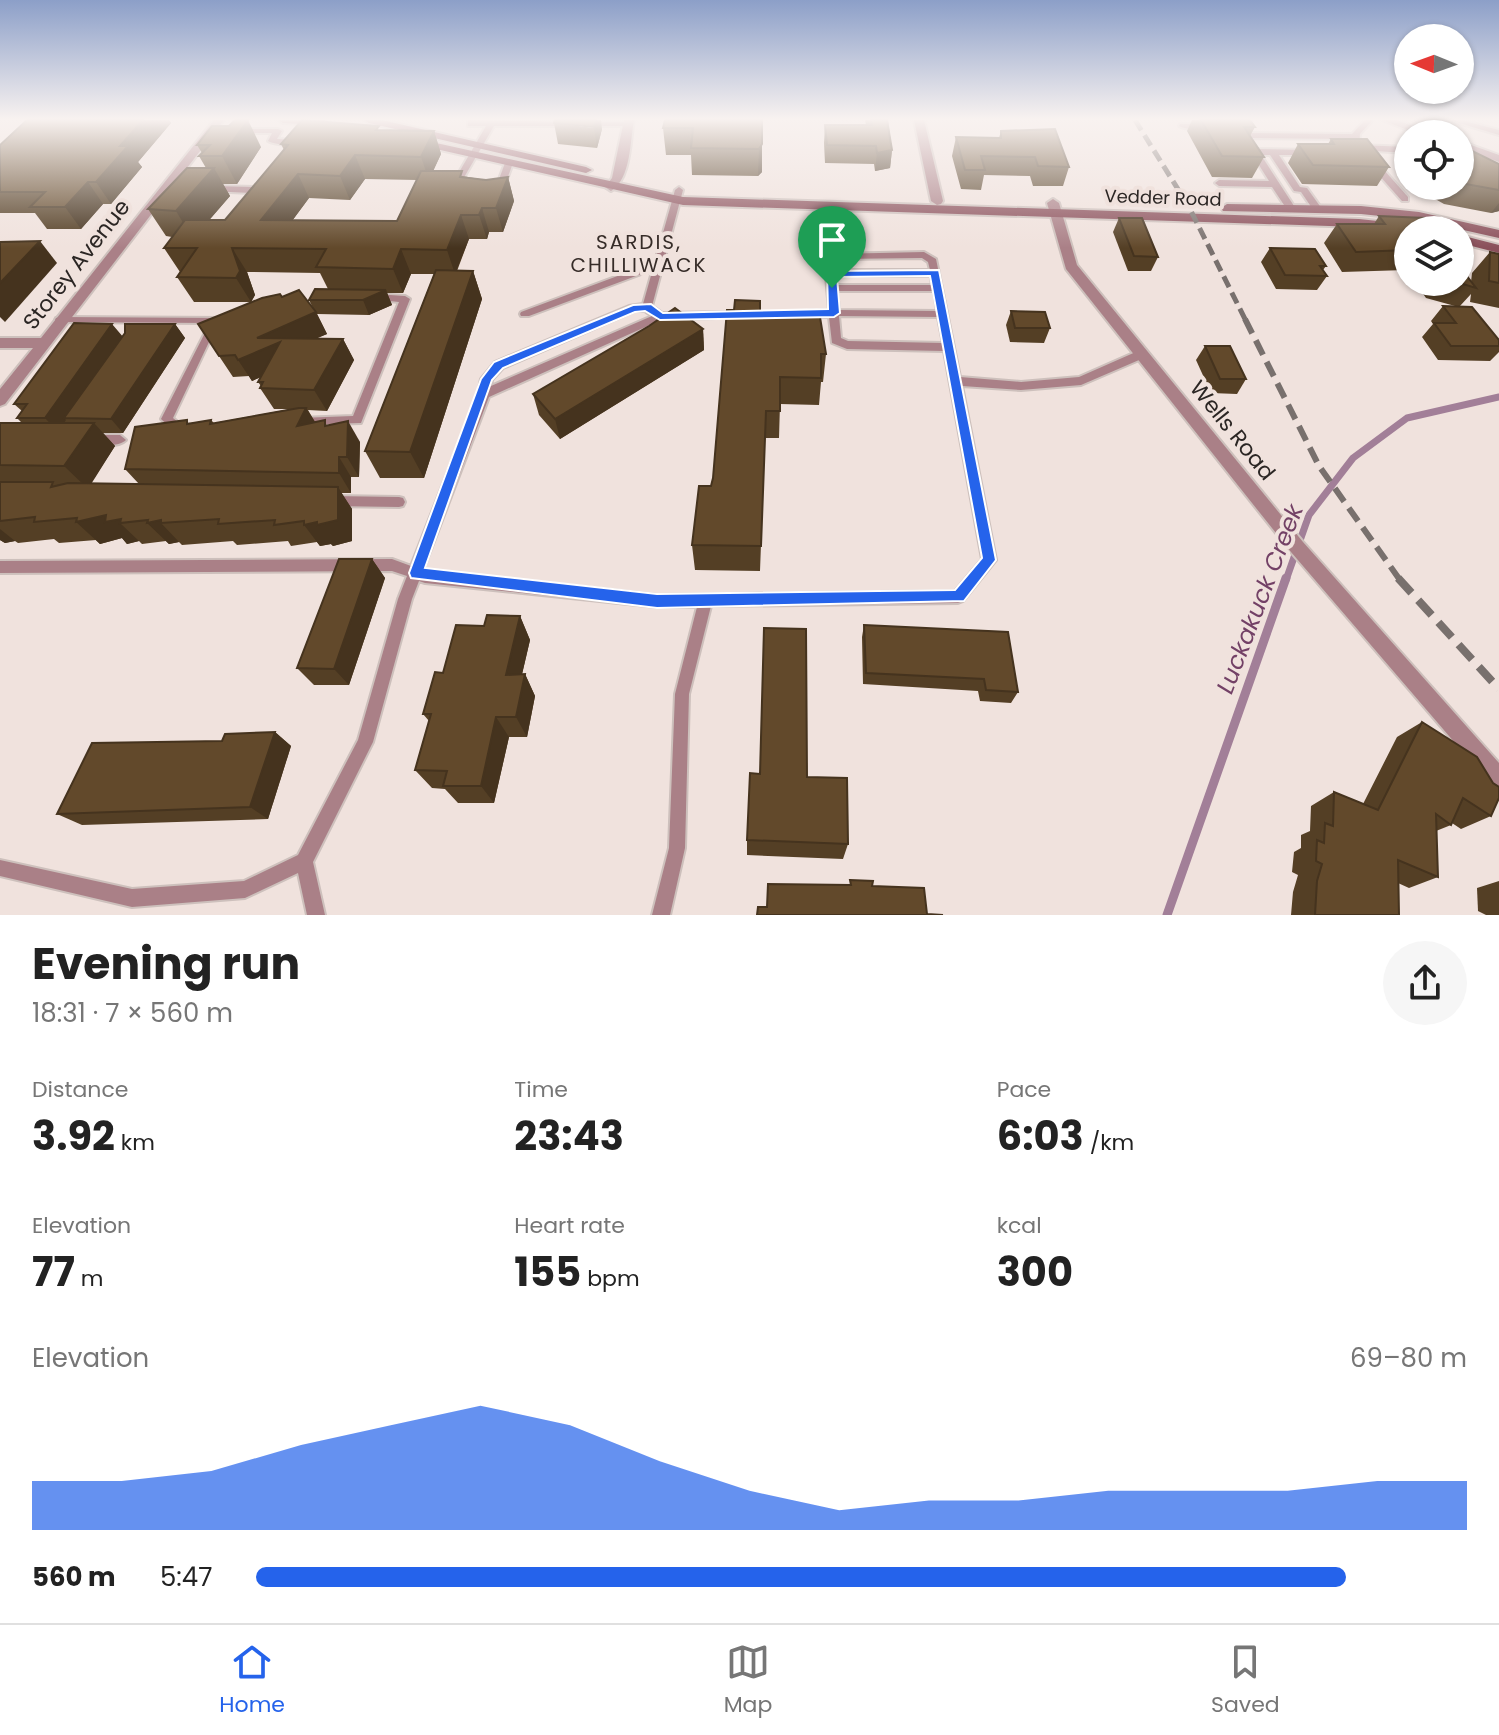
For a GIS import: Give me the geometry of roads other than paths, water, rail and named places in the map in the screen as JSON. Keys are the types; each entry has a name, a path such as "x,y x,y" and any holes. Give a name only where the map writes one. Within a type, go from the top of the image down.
{"main road":[{"name":"Vedder Road","path":"509,163 677,194 1053,208 1317,209 1419,216 1499,234"},
{"name":"Vedder Road","path":"547,163 614,182"},
{"name":"Vedder Road","path":"677,194 937,201 1394,227"},
{"path":"1474,243 1499,249"}],"street":[{"name":"Storey Avenue","path":"0,400 60,320 188,163"},
{"path":"614,182 619,163"},
{"path":"928,163 937,201"},
{"name":"Wells Road","path":"1053,208 1071,266 1297,547 1499,779"},
{"path":"0,343 42,343"}],"lane":[{"path":"454,189 466,163"},
{"path":"496,199 509,163"},
{"path":"1262,163 1291,209"},
{"path":"1280,163 1297,189 1304,190 1317,209"},
{"path":"1373,163 1394,186"},
{"path":"250,200 268,178"},
{"path":"1219,183 1275,184"},
{"path":"164,189 179,189"},
{"path":"195,189 258,190"},
{"path":"647,307 677,194"},
{"path":"0,567 392,565 416,573 657,601 958,597 989,560 933,261 924,255 832,258 836,340 840,344 949,347"},
{"path":"525,314 642,270 657,268"},
{"path":"832,281 938,288"},
{"path":"282,423 357,420 405,299 362,297"},
{"path":"0,868 132,898 245,889 304,861 365,742 405,599 484,394 487,379 499,365 633,308 647,307 660,317"},
{"path":"787,314 943,314"},
{"path":"484,394 660,317 755,315"},
{"path":"60,320 216,322 230,317"},
{"path":"192,426 177,427 167,419 216,322"},
{"path":"955,381 1021,386 1081,381 1142,354"},
{"path":"77,439 120,440"},
{"path":"319,501 399,502"},
{"path":"661,915 677,848 682,694 705,602"},
{"path":"304,861 316,915"}],"waterway":[{"name":"Luckakuck Creek","path":"1286,580 1309,515 1353,458 1407,418 1499,397"},
{"name":"Luckakuck Creek","path":"1167,915 1286,578"}],"railway":[{"path":"1162,163 1189,207 1245,319"},
{"path":"1245,319 1319,466 1400,580"},
{"path":"1398,578 1499,689"}],"district":[{"name":"SARDIS, CHILLIWACK","path":"639,254"}]}
